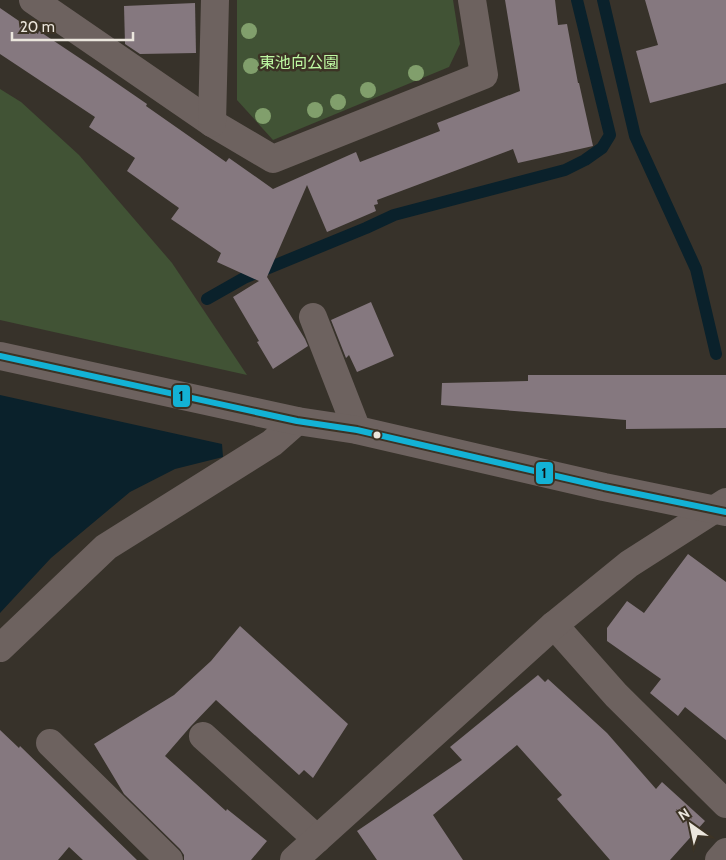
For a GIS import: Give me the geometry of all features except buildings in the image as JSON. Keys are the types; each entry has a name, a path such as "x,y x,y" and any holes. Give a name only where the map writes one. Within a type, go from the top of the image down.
{"street":[{"path":"33,0 212,123 273,159 484,75 472,0"},
{"path":"212,123 215,0"},
{"path":"313,317 357,430"},
{"path":"0,356 297,421 357,430 604,487 722,508"},
{"path":"0,648 106,547 272,444 297,421"},
{"path":"294,860 554,625 629,564 722,508"},
{"path":"554,625 616,696 726,804"},
{"path":"203,736 317,839"},
{"path":"50,743 169,860"},
{"path":"719,860 726,852"}],"green space":[{"name":"東池向公園","path":"237,0 453,0 460,44 449,67 273,140 237,100"},
{"path":"0,89 21,102 79,155 172,263 247,375 0,320"}],"water":[{"path":"0,395 222,444 223,457 175,469 130,492 51,558 0,613"}],"waterway":[{"path":"207,299 244,278 394,215 565,170 585,160 602,148 610,135 577,0"},
{"path":"603,0 635,136 696,269 716,354"}],"transit line":[{"name":"1","path":"0,356 297,421 357,430 604,487 726,512"}]}
